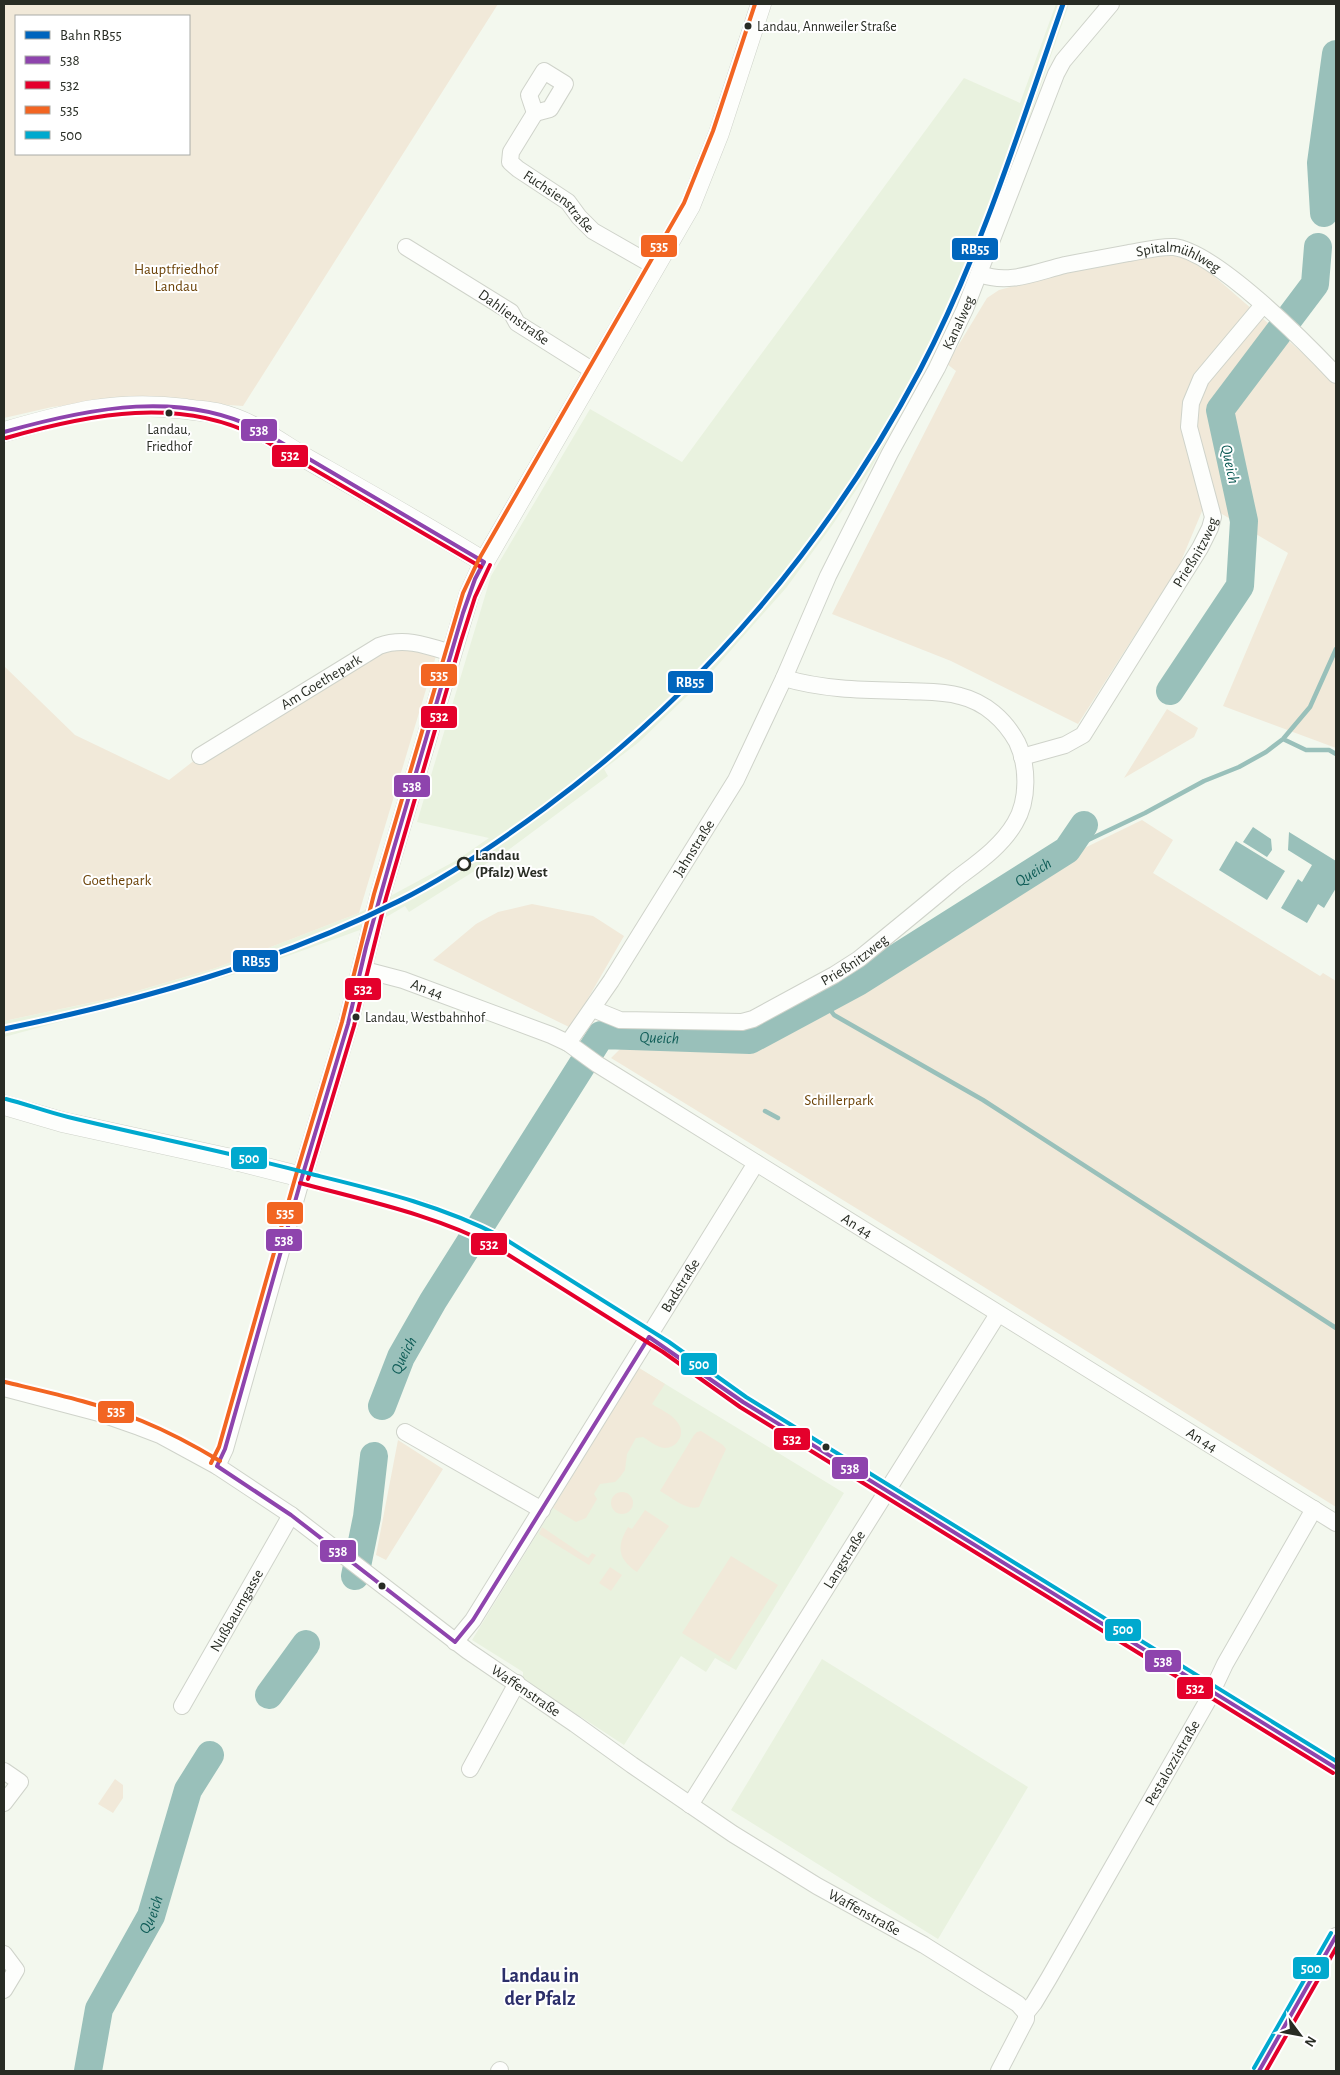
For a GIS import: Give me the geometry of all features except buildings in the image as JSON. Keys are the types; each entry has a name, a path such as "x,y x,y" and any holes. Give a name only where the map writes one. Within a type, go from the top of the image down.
{"street":[{"path":"217,1466 225,1449 302,1177 348,1024 382,887 469,595 484,562 690,206 708,162 746,54 761,4"},
{"name":"Kanalweg","path":"799,641 858,514 937,368 980,274 1056,74 1063,61 1111,4"},
{"name":"Fuchsienstraße","path":"535,114 511,152 510,162 568,202 593,231 656,267"},
{"name":"Dahlienstraße","path":"406,247 511,312 517,323 595,372"},
{"name":"Spitalmühlweg","path":"980,274 996,279 1013,278 1066,265 1162,247 1174,247 1205,258 1292,331 1336,375"},
{"name":"Prießnitzweg","path":"1022,756 1065,745 1083,735 1200,548 1213,517 1189,427 1191,403 1201,379 1268,310"},
{"path":"4,432 58,416 118,406 165,407 224,415 245,424 295,452 438,533 484,562"},
{"name":"Jahnstraße","path":"568,1043 593,1009 736,780 784,678 799,641"},
{"name":"Am Goethepark","path":"200,756 379,646 391,642 411,642 451,653"},
{"name":"Prießnitzweg","path":"593,1009 620,1020 742,1022 764,1014 834,975 881,941 997,846 1017,821 1024,796 1025,772 1022,756 1014,736 986,707 970,698 944,692 817,687 784,678"},
{"name":"An 44","path":"361,969 403,980 504,1016 568,1043 597,1064 1336,1523"},
{"path":"4,1105 62,1122 220,1156 402,1203 458,1222 493,1239 649,1337 743,1402 1336,1768"},
{"name":"Badstraße","path":"455,1642 473,1620 756,1163"},
{"name":"Langstraße","path":"690,1805 998,1314"},
{"name":"Waffenstraße","path":"4,1388 139,1427 167,1439 217,1466 291,1514 455,1642 517,1683 690,1805 792,1871 924,1945 1018,2004 1025,2019"},
{"path":"405,1432 542,1510"},
{"name":"Pestalozzistraße","path":"999,2071 1025,2019 1050,1978 1212,1691 1225,1664 1314,1509"},
{"name":"Nußbaumgasse","path":"182,1706 291,1514"},
{"path":"470,1769 517,1683"},
{"path":"4,1771 20,1782 4,1803"},
{"path":"1258,2071 1336,1936"},
{"path":"4,1954 16,1970 4,1990"}],"shaded area":[{"path":"1056,4 1069,4 1017,153 969,279 938,344 871,468 786,588 709,675 639,742 604,769 608,776 511,848 409,912 405,906 371,926 243,972 4,1037 4,1021 114,998 216,968 359,913 457,860 489,838 417,822 491,576 590,409 682,462 964,78 1020,103"},
{"path":"639,1368 844,1493 736,1670 715,1658 706,1672 681,1656 624,1745 523,1679 523,1672 472,1640"},
{"path":"822,1659 1028,1787 938,1939 731,1810"}],"green space":[{"name":"Hauptfriedhof Landau","path":"4,4 498,4 243,406 127,398 52,407 4,418"},
{"path":"1173,250 1199,263 1336,382 1336,748 1223,706 1288,553 1205,504 1179,566 1078,724 951,661 832,614 956,371 947,364 987,298 999,290 1125,257"},
{"name":"Goethepark","path":"390,649 409,649 436,656 359,913 216,968 113,998 4,1021 4,666 75,735 169,780 200,756"},
{"path":"1167,709 1198,728 1194,737 1124,778"},
{"name":"Schillerpark","path":"1142,820 1173,840 1153,873 1320,976 1323,973 1336,981 1336,1507 931,1254 611,1058 625,1044 755,1047 838,1000 1066,857"},
{"path":"532,904 593,916 624,936 571,1028 433,960 476,924 498,912"},
{"path":"639,1368 665,1384 652,1404 676,1420 680,1428 680,1437 675,1445 665,1448 643,1437 636,1438 627,1454 625,1470 620,1477 615,1482 600,1484 594,1494 597,1499 586,1518 576,1522 553,1508"},
{"path":"701,1431 726,1449 699,1507 694,1508 679,1503 660,1491 694,1435"},
{"path":"398,1440 443,1469 386,1560 376,1555"},
{"path":"622,1492 630,1495 633,1503 630,1511 622,1514 614,1511 611,1503 614,1495"},
{"path":"645,1510 669,1526 637,1572 626,1562 621,1552 621,1547 628,1527 632,1529"},
{"path":"542,1527 588,1558 592,1553 596,1555 589,1565 539,1534"},
{"path":"731,1556 778,1585 729,1662 682,1633"},
{"path":"610,1567 622,1575 611,1591 599,1583"},
{"path":"115,1779 123,1785 123,1798 113,1813 98,1804"}],"water":[{"path":"1253,827 1271,839 1272,850 1267,857 1243,842"},
{"path":"1289,832 1336,861 1336,888 1324,908 1318,904 1307,923 1281,908 1298,879 1302,882 1312,865 1288,850"},
{"path":"1236,841 1285,871 1267,900 1219,870"}],"waterway":[{"name":"Queich","path":"1324,213 1321,163 1336,54"},
{"name":"Queich","path":"1170,691 1240,586 1244,521 1220,410 1315,284 1318,247"},
{"path":"1067,850 1145,813 1204,781 1239,767 1266,752 1283,739 1310,707 1336,649"},
{"path":"1283,739 1306,750 1329,750 1336,754"},
{"name":"Queich","path":"382,1406 401,1357 433,1301 601,1035 750,1040 858,982 1067,850 1084,825"},
{"path":"823,1000 834,1015 983,1100 1336,1328"},
{"path":"765,1111 778,1118"},
{"name":"Queich","path":"355,1576 367,1517 374,1456"},
{"name":"Queich","path":"269,1695 306,1644"},
{"name":"Queich","path":"88,2071 99,2009 151,1916 188,1790 210,1755"}],"rail line":[{"name":"RB55","path":"4,1029 105,1006 206,978 304,943 399,901 456,869 528,821 602,763 657,715 709,664 803,554 845,495 884,433 920,370 942,326 981,236 1063,4"}],"transit line":[{"name":"535","path":"211,1463 219,1447 296,1175 342,1022 374,894 463,593 479,559 684,203 713,131 755,4"},
{"name":"538","path":"4,432 36,423 103,410 136,407 202,410 234,419 265,433 484,562"},
{"name":"532","path":"6,438 70,422 102,416 135,413 168,413 200,417 231,425 262,439 481,567"},
{"name":"538","path":"217,1466 225,1449 302,1177 348,1024 366,947 463,613 475,579 484,562"},
{"name":"532","path":"308,1179 354,1026 386,898 461,641 475,597 490,565"},
{"name":"500","path":"6,1099 68,1117 253,1159 387,1193 457,1216 480,1226 502,1237 669,1342 746,1397 1336,1761"},
{"name":"532","path":"300,1183 425,1217 496,1247 663,1352 740,1407 1333,1773"},
{"name":"538","path":"649,1337 743,1402 1336,1768"},
{"name":"538","path":"455,1642 473,1620 649,1337"},
{"name":"535","path":"5,1382 74,1399 125,1415 152,1425 220,1461"},
{"name":"538","path":"217,1466 291,1515 455,1642"},
{"name":"500","path":"1254,2068 1331,1933"},
{"name":"538","path":"1259,2071 1336,1936"},
{"name":"532","path":"1266,2071 1336,1948"}],"place":[{"name":"Landau, Annweiler Straße","path":"748,26"},
{"name":"Landau, Friedhof","path":"169,413"},
{"name":"Landau (Pfalz) West","path":"464,864"},
{"name":"Landau, Westbahnhof","path":"356,1017"}],"district":[{"name":"Landau in der Pfalz","path":"540,1986"}]}
